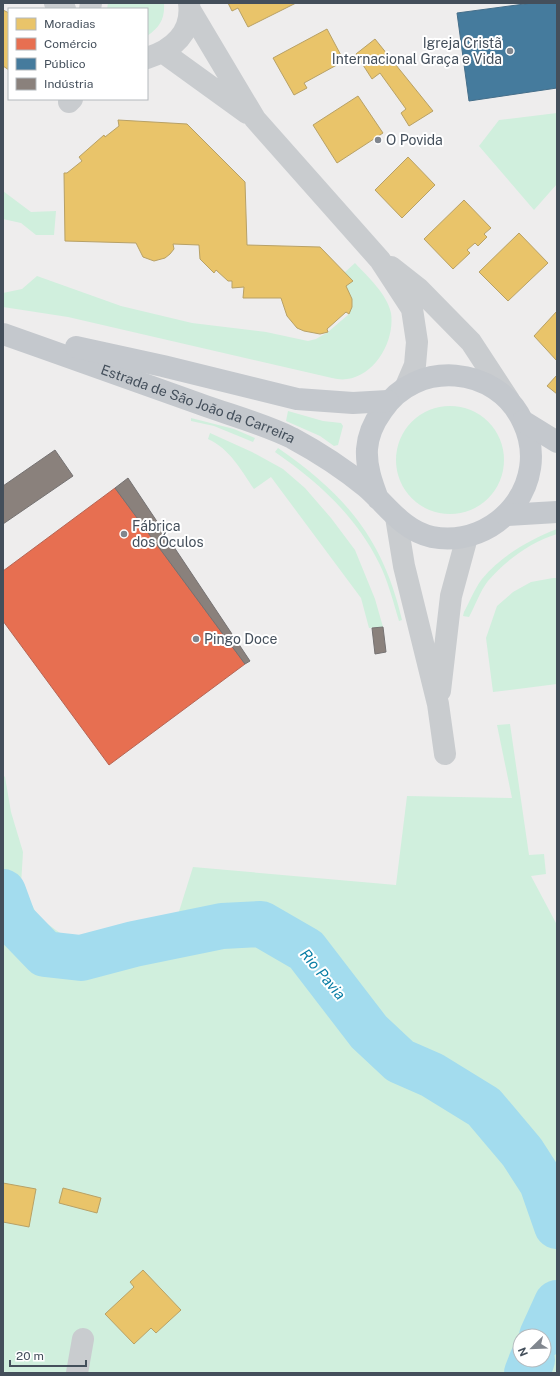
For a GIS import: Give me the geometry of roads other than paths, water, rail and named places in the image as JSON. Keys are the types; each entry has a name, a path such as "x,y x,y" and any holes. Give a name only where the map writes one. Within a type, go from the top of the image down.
{"main road":[{"name":"Estrada de São João da Carreira","path":"3,333 290,437 342,469 412,530 429,536 448,539 467,537 488,528 506,515 519,499 528,474 530,461 529,440 518,413"},
{"name":"Estrada de São João da Carreira","path":"3,333 163,366 297,399 354,403 388,401"},
{"path":"378,499 369,474 367,448 374,423 388,401 406,386 429,377 452,374 476,379 493,388 518,413 557,442"},
{"path":"506,515 557,512"}],"street":[{"path":"151,56 177,42 186,27 190,6"},
{"path":"190,6 255,119 380,260 412,309 417,342 415,365 406,386"},
{"path":"151,56 255,119"},
{"path":"380,260 419,289 471,342 518,413"},
{"path":"396,517 406,574 438,704 445,754"},
{"path":"438,704 451,596 467,537"},
{"path":"77,1373 83,1338"}],"waterway":[{"name":"Rio Pavia","path":"3,892 14,922 45,954 81,958 134,944 222,926 261,924 306,950 369,1032 400,1061 432,1075 484,1107 522,1152 542,1183 557,1226"},
{"name":"Rio Pavia","path":"546,1328 557,1303"},
{"name":"Rio Pavia","path":"527,1373 529,1368"}],"place":[{"name":"Igreja Cristã Internacional Graça e Vida","path":"510,51"},
{"name":"O Povida","path":"378,140"},
{"name":"Fábrica dos Óculos","path":"124,534"},
{"name":"Pingo Doce","path":"196,639"}]}
